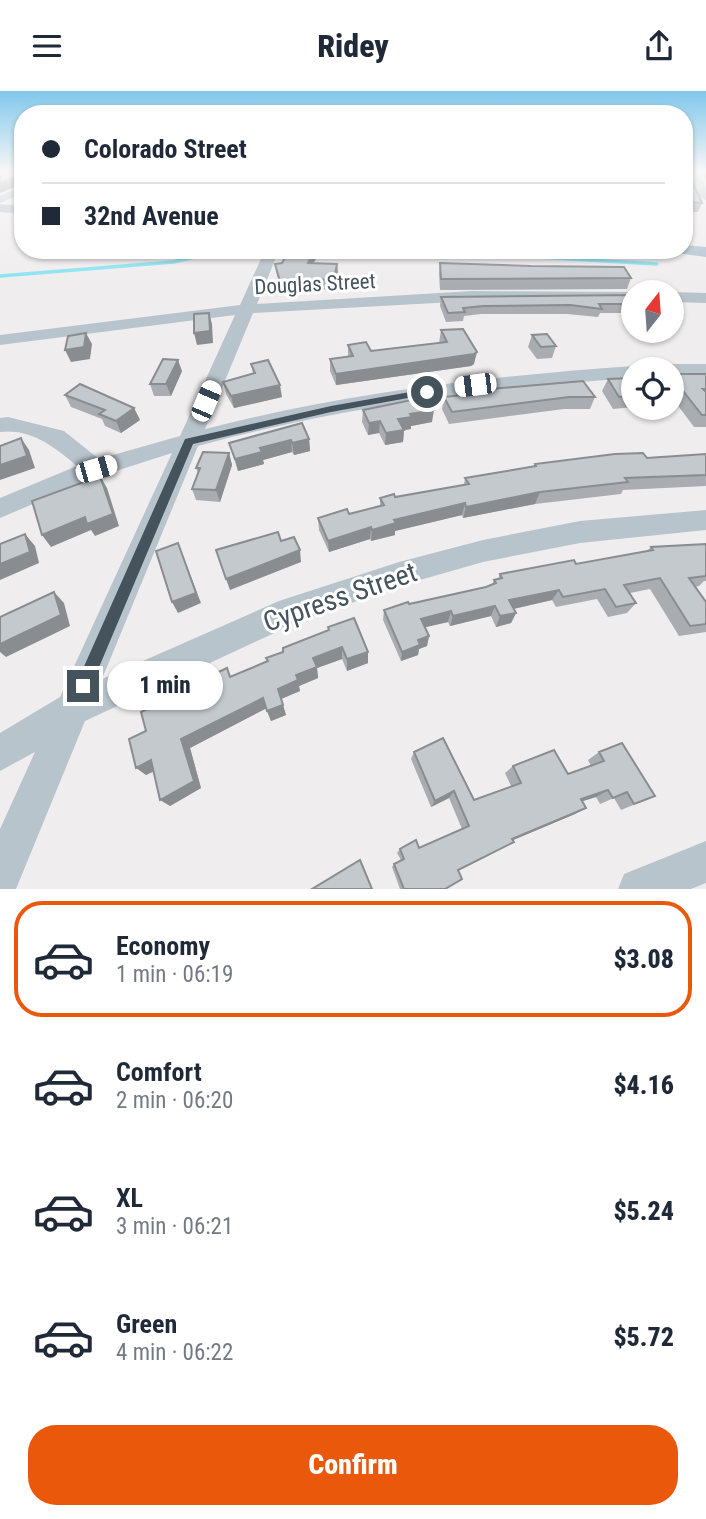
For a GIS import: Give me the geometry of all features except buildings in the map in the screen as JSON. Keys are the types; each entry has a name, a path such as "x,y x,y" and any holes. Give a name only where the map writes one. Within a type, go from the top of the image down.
{"street":[{"path":"0,876 268,259"},
{"name":"Douglas Street","path":"0,340 246,309 472,296 621,296"},
{"path":"684,297 706,298"},
{"path":"684,370 706,370"},
{"path":"0,508 96,469 189,441 331,409 450,388 547,376 621,373"},
{"path":"0,425 8,424 56,436 96,469"},
{"name":"Cypress Street","path":"0,753 73,709 290,611 399,574 483,551 580,532 706,520"},
{"path":"639,889 706,862"}],"waterway":[{"path":"0,276 186,259"},
{"path":"571,259 657,264"}],"route":[{"path":"83,686 189,441 331,409 427,392"}]}
